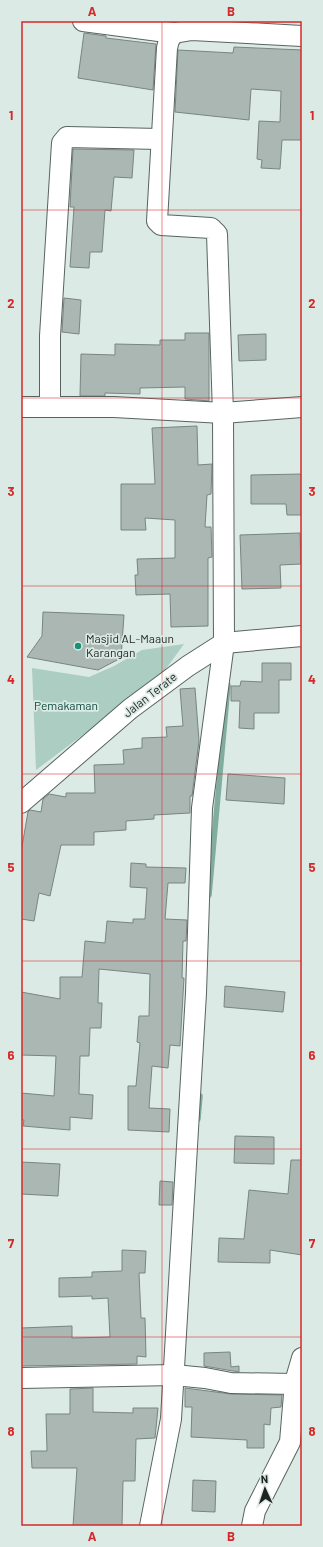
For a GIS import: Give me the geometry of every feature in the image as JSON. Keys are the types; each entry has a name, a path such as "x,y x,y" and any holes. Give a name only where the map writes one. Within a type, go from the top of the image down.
{"street":[{"path":"83,21 174,33 192,30 302,36"},
{"path":"150,1526 178,1375 196,993 202,808 224,643 223,413 217,234 211,228 161,225 157,220 160,139 167,48 169,40 174,33"},
{"path":"50,407 50,336 62,143 67,137 160,139"},
{"path":"21,408 114,407 223,413 302,407"},
{"name":"Jalan Terate","path":"21,803 130,709 188,666 224,643 302,636"},
{"path":"252,1526 254,1511 290,1442 295,1384 302,1358"},
{"path":"21,1378 178,1375 231,1383 295,1384"}],"green space":[{"name":"Pemakaman","path":"184,644 160,677 36,770 32,668 89,677 114,666 142,650"}],"building":[{"path":"84,33 106,36 106,38 156,44 153,90 78,78"},
{"path":"234,47 302,50 302,140 282,140 280,169 261,168 262,160 257,159 259,121 280,122 281,91 251,89 249,120 175,112 178,50 233,53"},
{"path":"73,149 134,150 132,178 114,177 111,211 105,210 102,252 90,252 89,268 70,267 74,207 70,207"},
{"path":"64,298 81,300 79,334 62,332"},
{"path":"185,333 209,333 209,401 185,399 185,387 140,388 140,394 105,393 105,396 80,396 81,354 115,355 115,344 160,345 160,340 185,340"},
{"path":"266,334 266,360 239,361 238,335"},
{"path":"197,426 198,465 212,464 211,494 207,495 205,527 211,527 212,557 208,558 208,626 171,627 170,594 136,595 135,575 138,575 137,559 175,558 175,520 145,518 146,530 121,530 121,484 155,484 152,428"},
{"path":"302,474 302,515 287,515 286,504 251,504 251,475"},
{"path":"300,533 301,564 280,565 281,588 242,589 240,535"},
{"name":"Masjid AL-Maaun Karangan","path":"43,612 124,615 121,658 98,670 27,657 42,636"},
{"path":"262,663 291,663 291,680 279,680 279,713 254,713 254,729 239,728 240,701 231,701 231,686 240,686 241,681 262,682"},
{"path":"195,688 199,741 192,796 190,796 190,813 154,815 154,819 126,821 126,830 94,832 94,845 61,845 50,896 39,893 34,921 21,919 21,852 28,812 30,810 41,812 43,799 49,794 66,797 66,793 95,793 94,765 124,764 123,750 142,748 142,738 167,737 166,727 183,726 180,689"},
{"path":"228,774 285,778 284,804 226,800"},
{"path":"131,863 146,864 146,867 186,868 185,883 168,883 165,919 187,920 186,941 183,941 182,978 184,978 180,1046 170,1045 168,1068 152,1066 149,1108 170,1109 169,1132 128,1130 128,1086 136,1086 140,1043 137,1042 139,1016 149,1016 150,974 99,969 98,1003 102,1003 101,1028 90,1028 89,1056 80,1056 79,1094 93,1095 92,1119 70,1117 70,1130 23,1126 24,1120 21,1120 21,1093 54,1096 56,1056 21,1055 21,992 60,999 60,977 82,977 85,941 105,943 107,921 133,923 133,919 145,919 147,888 130,887"},
{"path":"225,986 285,992 283,1012 224,1007"},
{"path":"235,1136 274,1137 274,1164 234,1163"},
{"path":"291,1160 302,1160 302,1255 270,1250 270,1263 218,1262 219,1238 244,1239 249,1190 288,1194"},
{"path":"21,1162 60,1164 58,1196 21,1194"},
{"path":"160,1181 173,1182 172,1205 159,1205"},
{"path":"122,1250 146,1251 145,1273 139,1273 141,1318 145,1318 146,1357 137,1356 137,1364 21,1366 21,1328 72,1326 72,1338 110,1337 108,1298 92,1299 92,1296 59,1297 59,1278 92,1277 92,1272 122,1271"},
{"path":"230,1352 231,1367 239,1366 239,1372 204,1366 204,1353"},
{"path":"93,1388 93,1412 133,1413 133,1408 158,1408 155,1438 136,1439 135,1481 123,1481 122,1526 73,1526 77,1468 32,1468 31,1451 47,1451 46,1414 70,1414 70,1389"},
{"path":"185,1388 231,1394 282,1395 281,1407 271,1408 270,1425 264,1424 264,1448 247,1448 247,1440 191,1437 192,1407 185,1407"},
{"path":"193,1480 216,1481 215,1512 192,1511"}],"waterway":[{"path":"209,895 228,685"},
{"path":"198,1119 200,1096"}],"place":[{"name":"Masjid AL-Maaun Karangan","path":"78,646"}]}
